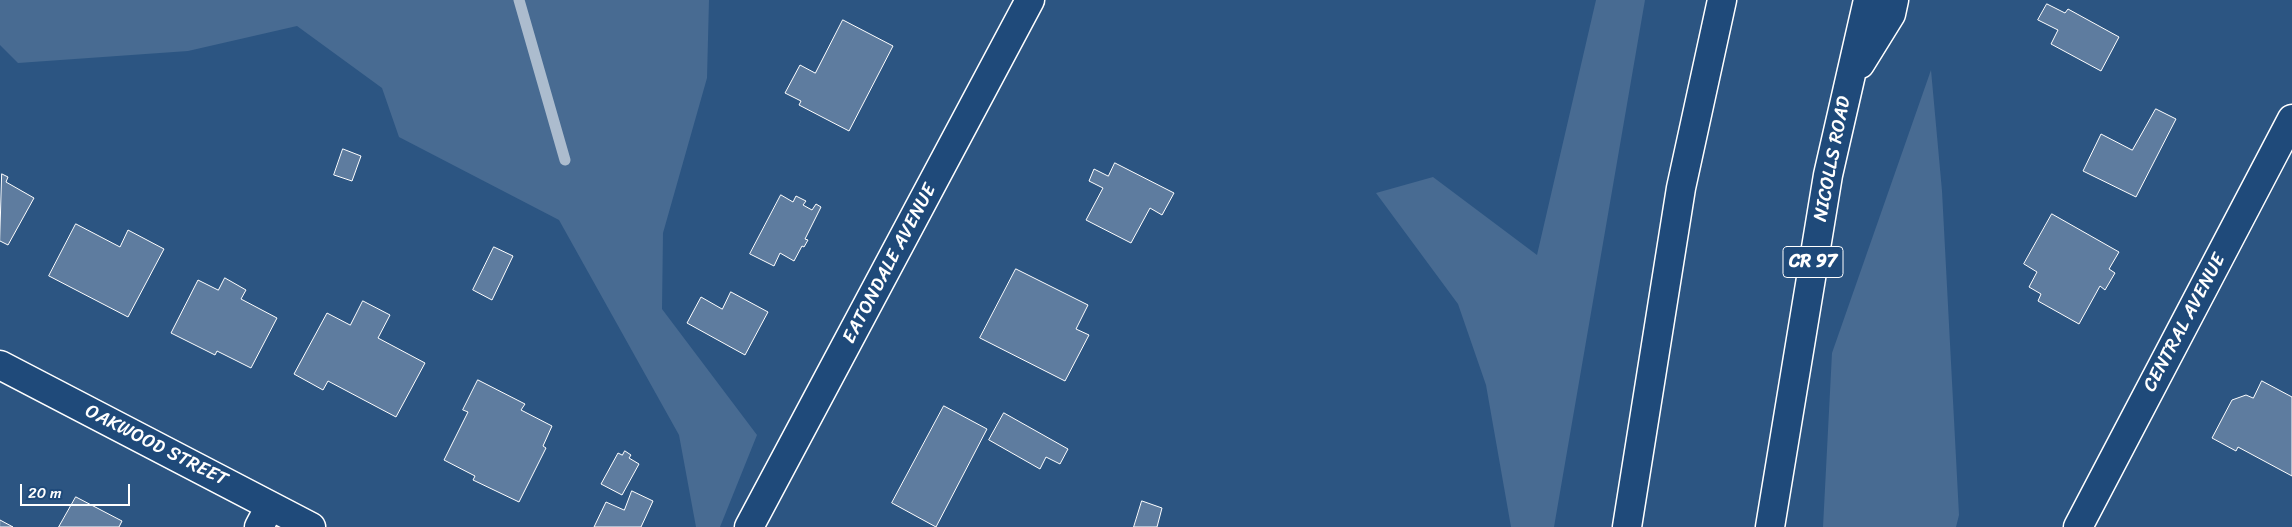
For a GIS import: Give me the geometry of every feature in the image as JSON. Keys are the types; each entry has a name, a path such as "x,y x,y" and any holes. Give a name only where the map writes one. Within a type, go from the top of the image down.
{"main road":[{"name":"EATONDALE AVENUE","path":"749,527 1030,0"},
{"path":"1627,527 1681,188 1722,0"},
{"name":"NICOLLS ROAD","path":"1770,527 1828,175 1868,0"},
{"path":"1849,83 1891,14 1894,0"},
{"name":"CENTRAL AVENUE","path":"2078,527 2292,119"},
{"name":"OAKWOOD STREET","path":"0,365 265,516 311,527"}],"shaded area":[{"path":"0,0 709,0 707,78 663,233 662,309 757,435 720,527 696,527 679,435 559,220 399,137 382,88 297,26 188,51 18,63 0,45"},
{"path":"1596,0 1645,0 1554,527 1511,527 1486,385 1458,304 1376,193 1433,177 1537,255"},
{"path":"1931,70 1942,191 1959,515 1956,527 1823,527 1832,353"}],"building":[{"path":"2047,4 2065,13 2068,9 2119,37 2101,71 2051,44 2058,30 2038,20"},
{"path":"843,20 893,46 849,131 799,105 801,101 785,93 800,65 815,73"},
{"path":"2156,109 2176,119 2136,197 2083,171 2101,134 2132,150"},
{"path":"343,149 361,156 352,181 334,175"},
{"path":"1115,163 1174,193 1162,215 1150,208 1131,243 1086,220 1103,188 1089,181 1094,169 1108,176"},
{"path":"2,174 8,177 6,182 34,198 8,245 0,241"},
{"path":"781,195 793,202 796,196 806,201 803,205 812,210 816,204 821,207 805,239 808,240 804,247 802,246 794,261 780,253 774,266 750,254"},
{"path":"2052,214 2119,252 2109,269 2115,273 2105,290 2100,286 2079,324 2038,301 2041,294 2029,287 2037,272 2024,264"},
{"path":"76,224 120,247 128,230 164,249 128,317 49,276"},
{"path":"494,247 513,256 492,300 473,290"},
{"path":"1016,269 1088,305 1076,329 1089,335 1065,381 980,338"},
{"path":"225,278 246,290 241,299 277,318 251,368 217,351 215,355 171,333 198,280 218,290"},
{"path":"731,292 768,312 745,355 687,323 701,297 722,309"},
{"path":"363,301 390,315 378,338 425,363 396,417 328,381 323,390 294,374 327,313 350,325"},
{"path":"478,380 525,404 521,410 552,426 543,446 546,448 519,502 473,480 475,476 444,460 468,412 463,410"},
{"path":"2262,381 2292,397 2292,476 2238,447 2236,451 2212,438 2232,400 2246,395 2253,398"},
{"path":"944,406 987,429 936,527 892,503"},
{"path":"1004,413 1068,449 1060,464 1046,457 1040,469 989,440"},
{"path":"625,451 631,455 629,458 639,464 622,495 601,484 618,453 622,455"},
{"path":"632,491 653,501 641,527 594,527 606,502 624,510"},
{"path":"76,497 122,521 119,527 59,527"},
{"path":"1142,501 1162,508 1157,527 1134,527"},
{"path":"0,520 13,527 0,527"}],"waterway":[{"path":"519,0 565,160"}]}
